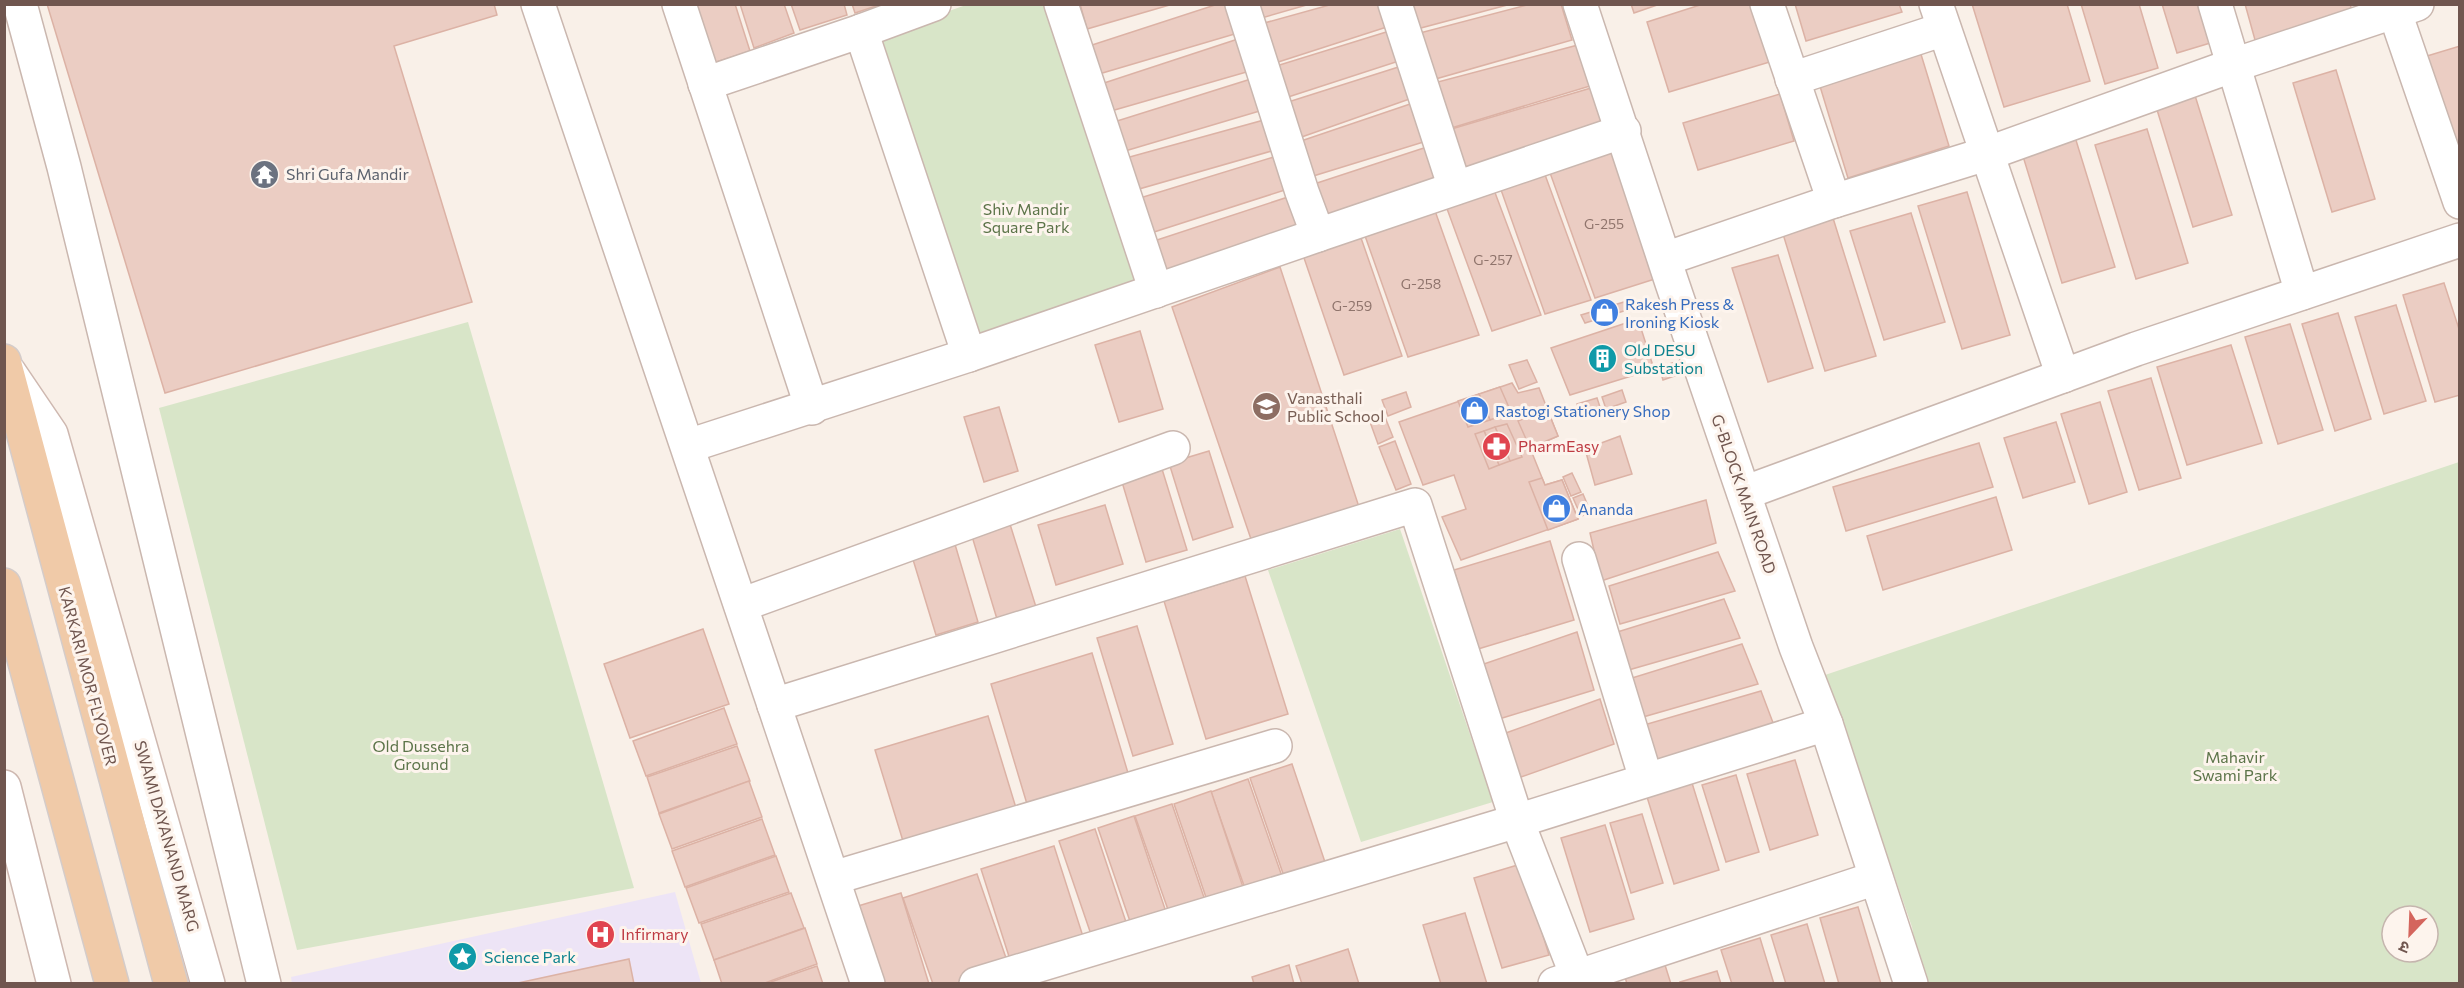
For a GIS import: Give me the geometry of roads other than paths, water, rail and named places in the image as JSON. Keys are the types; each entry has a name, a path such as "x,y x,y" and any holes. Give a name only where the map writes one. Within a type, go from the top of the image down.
{"main road":[{"name":"KARKARI MOR FLYOVER","path":"5,365 171,984"},
{"path":"4,585 112,984"}],"street":[{"path":"20,4 64,167 264,984"},
{"path":"538,4 868,984"},
{"path":"679,4 812,408"},
{"path":"705,84 934,4"},
{"path":"1061,4 1156,291"},
{"path":"1242,4 1318,235"},
{"path":"1395,4 1455,188"},
{"name":"G-BLOCK MAIN ROAD","path":"1580,4 1744,493 1826,724 1911,984"},
{"path":"1767,4 1834,201"},
{"path":"2215,4 2302,293"},
{"path":"1665,259 1834,201 1989,153 2401,7 2460,202"},
{"path":"1792,79 1940,17 1989,153 2063,376"},
{"path":"861,31 969,355"},
{"path":"688,446 812,408 1624,131"},
{"path":"1744,493 2063,376 2460,240"},
{"name":"SWAMI DAYANAND MARG","path":"5,365 51,434 208,984"},
{"path":"741,605 1173,448"},
{"path":"774,705 1415,505 1566,980 1876,878"},
{"path":"1579,559 1646,779"},
{"path":"976,984 1517,821 1826,724"},
{"path":"832,878 1275,746"},
{"path":"4,787 54,984"}],"place":[{"name":"Shri Gufa Mandir","path":"265,174"},
{"name":"Rakesh Press & Ironing Kiosk","path":"1604,313"},
{"name":"Old DESU Substation","path":"1603,359"},
{"name":"Vanasthali Public School","path":"1266,407"},
{"name":"Rastogi Stationery Shop","path":"1474,411"},
{"name":"PharmEasy","path":"1497,446"},
{"name":"Ananda","path":"1557,509"},
{"name":"Infirmary","path":"600,934"},
{"name":"Science Park","path":"463,957"}],"park label":[{"name":"Shiv Mandir Square Park","path":"1026,218"},
{"name":"Old Dussehra Ground","path":"421,755"},
{"name":"Mahavir Swami Park","path":"2235,766"}]}
